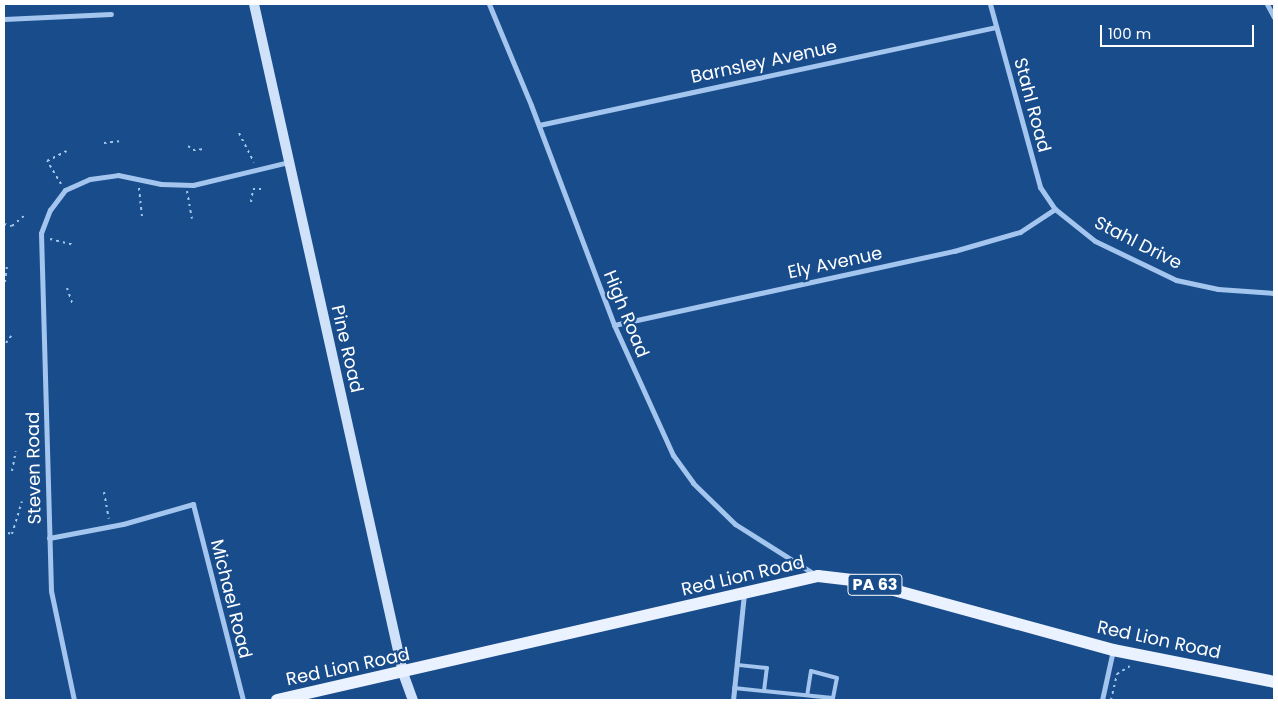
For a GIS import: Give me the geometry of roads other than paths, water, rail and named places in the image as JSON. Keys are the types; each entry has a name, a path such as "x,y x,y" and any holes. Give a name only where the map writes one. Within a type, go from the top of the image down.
{"main road":[{"name":"Red Lion Road","path":"277,700 403,673 818,576 861,581 1113,650 1274,682"}],"street":[{"name":"Pine Road","path":"254,4 403,673 413,700"},
{"name":"High Road","path":"489,4 539,125 614,324 672,455 693,483 735,524 818,576"},
{"name":"Stahl Road","path":"990,4 1040,187 1055,209"},
{"path":"1267,4 1274,17"},
{"path":"4,19 111,14"},
{"name":"Barnsley Avenue","path":"539,125 996,27"},
{"name":"Steven Road","path":"74,700 51,591 41,236 50,210 64,190 90,179 112,176 186,184 289,162"},
{"name":"Stahl Drive","path":"1055,209 1095,241 1176,280 1218,288 1274,293"},
{"name":"Ely Avenue","path":"614,324 954,251 1020,232 1055,209"},
{"name":"Michael Road","path":"49,538 111,526 193,504 243,700"},
{"path":"733,700 744,594"},
{"path":"1102,700 1113,650"}],"lane":[{"path":"737,665 767,668 764,691"},
{"path":"734,688 834,698 836,678 811,671 807,695"}]}
